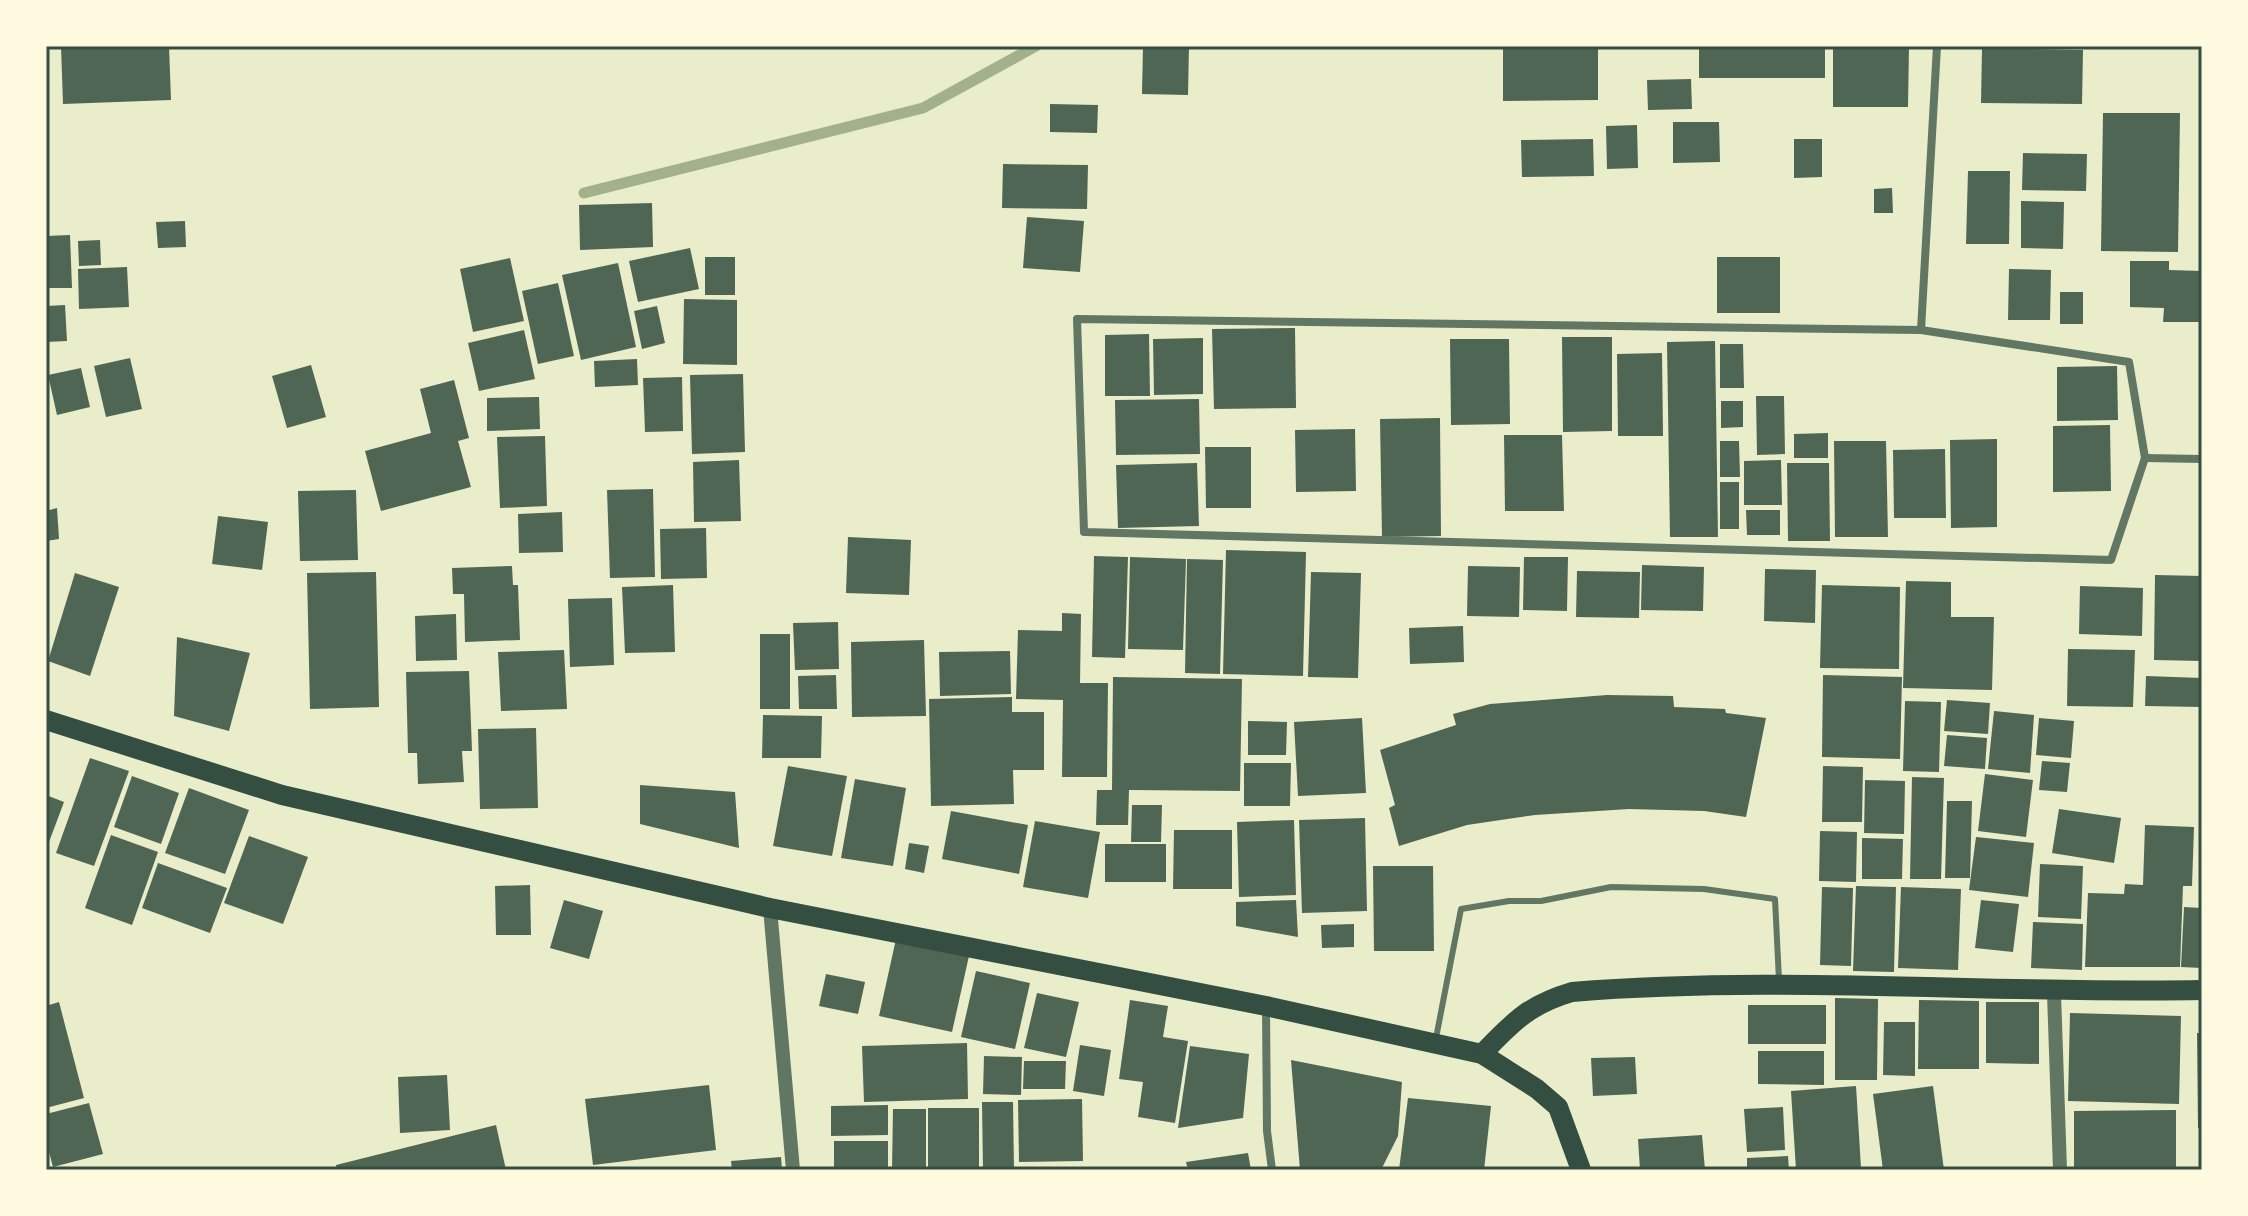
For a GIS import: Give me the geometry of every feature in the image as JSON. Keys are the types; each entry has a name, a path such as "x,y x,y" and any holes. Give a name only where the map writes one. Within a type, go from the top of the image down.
{"main road":[{"path":"46,720 282,795 770,908 1266,1006 1482,1054 1537,1089 1558,1107 1581,1170"},
{"path":"1482,1054 1520,1014 1543,1001 1572,992 1779,984 2054,993 2202,990"}],"street":[{"path":"1921,330 1937,46"},
{"path":"1077,319 1921,330 2129,362 2145,458 2111,560 1084,532 1077,319"},
{"path":"2145,458 2202,459"},
{"path":"770,908 793,1170"},
{"path":"2054,993 2060,1170"},
{"path":"1266,1006 1267,1131 1272,1170"}],"lane":[{"path":"1436,1042 1461,909 1509,901 1541,901 1611,887 1704,889 1775,899 1779,984"}],"building":[{"path":"61,46 169,46 171,100 63,104"},
{"path":"1143,46 1189,46 1188,95 1142,94"},
{"path":"1503,46 1598,46 1598,100 1503,101"},
{"path":"1699,46 1825,46 1825,78 1699,78"},
{"path":"1833,46 1909,46 1908,107 1833,107"},
{"path":"1982,48 2083,50 2082,104 1981,103"},
{"path":"1691,79 1692,109 1648,110 1647,80"},
{"path":"1050,104 1098,105 1097,133 1050,132"},
{"path":"2103,113 2180,113 2178,252 2101,251"},
{"path":"1673,122 1719,122 1720,162 1673,163"},
{"path":"1637,125 1638,168 1607,169 1606,126"},
{"path":"1593,139 1594,176 1522,177 1521,140"},
{"path":"1794,139 1822,139 1822,177 1794,178"},
{"path":"2023,153 2087,154 2086,191 2022,190"},
{"path":"1003,164 1088,165 1087,209 1002,208"},
{"path":"1968,171 2010,171 2009,244 1966,244"},
{"path":"1892,188 1893,213 1874,213 1874,189"},
{"path":"2021,201 2064,202 2063,249 2021,248"},
{"path":"652,203 653,247 580,250 579,205"},
{"path":"1027,217 1084,221 1080,272 1023,268"},
{"path":"185,221 186,247 158,248 156,222"},
{"path":"70,235 72,288 46,288 46,236"},
{"path":"100,240 101,265 79,266 78,241"},
{"path":"690,248 699,289 638,302 629,261"},
{"path":"705,257 735,257 735,295 705,295"},
{"path":"1717,257 1780,257 1780,313 1717,313"},
{"path":"510,258 524,321 473,332 460,269"},
{"path":"2130,261 2169,261 2169,270 2202,271 2202,322 2163,322 2164,308 2130,307"},
{"path":"618,263 636,347 581,360 562,275"},
{"path":"127,267 129,307 79,309 78,269"},
{"path":"2009,269 2051,270 2050,320 2008,320"},
{"path":"558,283 574,356 538,364 522,291"},
{"path":"2060,292 2083,292 2083,324 2060,324"},
{"path":"684,299 737,300 737,365 683,364"},
{"path":"65,305 67,341 46,342 46,306"},
{"path":"657,306 665,343 642,349 634,311"},
{"path":"1295,328 1296,408 1214,409 1212,329"},
{"path":"524,330 535,379 479,391 468,343"},
{"path":"1149,334 1150,396 1105,396 1105,335"},
{"path":"1562,337 1612,337 1612,431 1563,432"},
{"path":"1203,338 1203,394 1154,395 1153,339"},
{"path":"1450,339 1509,339 1510,424 1451,425"},
{"path":"1715,341 1718,537 1670,537 1667,342"},
{"path":"1720,344 1743,344 1744,388 1720,388"},
{"path":"1662,353 1663,436 1618,436 1617,354"},
{"path":"130,358 142,409 106,417 94,366"},
{"path":"637,359 638,385 595,387 594,361"},
{"path":"311,365 326,417 287,428 272,376"},
{"path":"2117,366 2118,420 2057,421 2057,367"},
{"path":"81,368 90,407 57,415 48,375"},
{"path":"743,374 745,452 692,454 690,375"},
{"path":"682,377 683,431 645,432 643,378"},
{"path":"454,380 469,438 458,441 471,487 381,511 365,451 431,433 420,389"},
{"path":"1756,396 1784,396 1785,454 1757,455"},
{"path":"539,397 540,429 487,431 487,398"},
{"path":"1199,399 1200,454 1116,455 1115,400"},
{"path":"1721,401 1743,401 1743,427 1721,428"},
{"path":"1440,418 1441,536 1382,537 1380,419"},
{"path":"2110,425 2111,491 2053,492 2053,426"},
{"path":"1355,429 1356,491 1296,492 1295,430"},
{"path":"1828,433 1828,458 1794,458 1794,434"},
{"path":"1504,435 1562,435 1564,511 1505,511"},
{"path":"545,436 547,506 500,508 497,437"},
{"path":"1997,439 1997,527 1951,528 1950,440"},
{"path":"1720,441 1739,441 1740,477 1720,477"},
{"path":"1834,441 1886,441 1888,537 1835,537"},
{"path":"1205,447 1251,447 1251,508 1206,508"},
{"path":"1945,449 1946,518 1894,518 1893,450"},
{"path":"739,460 741,521 694,522 693,462"},
{"path":"1781,460 1782,505 1744,505 1744,461"},
{"path":"1197,463 1199,526 1118,528 1116,465"},
{"path":"1787,463 1829,463 1830,541 1788,541"},
{"path":"1720,482 1739,482 1739,529 1720,529"},
{"path":"653,489 655,577 610,578 607,490"},
{"path":"356,490 358,560 300,561 298,491"},
{"path":"57,508 59,539 46,541 46,511"},
{"path":"1746,510 1780,510 1780,535 1747,535"},
{"path":"562,512 563,552 519,553 518,514"},
{"path":"218,516 268,522 262,570 212,564"},
{"path":"706,528 707,578 661,579 660,529"},
{"path":"848,537 911,540 909,595 846,593"},
{"path":"1226,550 1306,552 1303,676 1223,674"},
{"path":"1094,556 1128,557 1125,658 1092,657"},
{"path":"1130,557 1186,559 1183,650 1128,649"},
{"path":"1524,557 1568,557 1567,611 1523,610"},
{"path":"1187,559 1223,560 1220,674 1185,673"},
{"path":"1642,565 1704,567 1703,611 1641,610"},
{"path":"512,566 513,585 518,585 520,640 465,642 464,594 453,594 452,568"},
{"path":"1468,566 1520,567 1519,617 1467,616"},
{"path":"1765,569 1816,570 1815,623 1764,621"},
{"path":"1577,571 1640,572 1639,618 1576,617"},
{"path":"376,572 379,707 310,709 307,573"},
{"path":"1311,572 1361,573 1358,678 1308,677"},
{"path":"75,573 119,587 90,676 48,661"},
{"path":"2155,575 2202,576 2202,661 2154,660"},
{"path":"1906,581 1951,582 1951,617 1994,617 1992,690 1903,688"},
{"path":"673,585 675,652 625,653 622,587"},
{"path":"1822,585 1900,587 1899,669 1820,668"},
{"path":"2080,586 2143,588 2142,636 2079,634"},
{"path":"612,598 614,665 570,667 568,599"},
{"path":"1062,613 1081,614 1080,683 1108,683 1107,777 1062,777 1063,700 1016,699 1018,630 1062,631"},
{"path":"456,614 457,660 416,661 415,616"},
{"path":"838,622 839,669 795,670 793,623"},
{"path":"1463,626 1464,662 1410,664 1409,628"},
{"path":"760,634 790,634 790,709 760,709"},
{"path":"177,637 250,653 229,731 174,716"},
{"path":"924,640 926,716 852,717 851,642"},
{"path":"2068,649 2135,650 2133,707 2067,706"},
{"path":"564,650 567,709 501,711 498,652"},
{"path":"1010,651 1011,694 940,696 939,652"},
{"path":"469,671 472,751 462,751 464,782 418,784 417,753 408,753 406,672"},
{"path":"836,675 837,709 799,709 798,676"},
{"path":"1823,675 1902,677 1900,759 1822,757"},
{"path":"2146,676 2202,678 2202,707 2145,706"},
{"path":"1113,677 1242,679 1240,791 1129,790 1128,825 1096,825 1097,790 1112,790"},
{"path":"1607,695 1673,696 1674,707 1725,709 1726,713 1766,718 1746,817 1704,811 1629,809 1535,815 1467,825 1399,846 1389,808 1395,805 1380,750 1456,725 1453,714 1490,704"},
{"path":"1012,697 1012,712 1044,712 1044,770 1013,770 1014,804 931,806 929,699"},
{"path":"1947,700 1990,703 1988,734 1944,731"},
{"path":"1905,701 1941,702 1939,772 1903,771"},
{"path":"1994,711 2034,715 2030,773 1988,769"},
{"path":"763,715 822,716 821,758 762,758"},
{"path":"1362,718 1366,793 1298,796 1294,722"},
{"path":"2039,718 2074,721 2071,758 2036,755"},
{"path":"1248,721 1287,722 1286,755 1248,755"},
{"path":"536,728 538,808 480,809 478,729"},
{"path":"1947,735 1987,738 1985,769 1944,766"},
{"path":"90,758 129,771 94,866 56,853"},
{"path":"2042,761 2070,763 2067,792 2039,790"},
{"path":"1244,763 1291,763 1290,806 1244,806"},
{"path":"788,766 847,776 832,856 773,846"},
{"path":"1823,766 1863,767 1862,822 1822,822"},
{"path":"1985,774 2033,780 2026,837 1978,831"},
{"path":"132,776 179,793 161,844 114,827"},
{"path":"1912,777 1944,778 1941,879 1910,879"},
{"path":"855,779 906,788 893,866 841,858"},
{"path":"1865,780 1905,781 1904,834 1864,833"},
{"path":"640,785 735,792 739,848 640,824"},
{"path":"189,788 249,810 225,874 165,853"},
{"path":"46,795 64,802 46,850"},
{"path":"1947,801 1972,801 1970,878 1945,878"},
{"path":"1132,805 1162,805 1161,842 1131,842"},
{"path":"2059,809 2121,818 2114,863 2052,853"},
{"path":"951,811 1028,825 1019,874 942,859"},
{"path":"1365,818 1367,911 1302,913 1299,820"},
{"path":"1294,820 1296,895 1239,897 1237,822"},
{"path":"1035,821 1100,832 1088,898 1023,887"},
{"path":"2145,825 2194,827 2192,886 2183,886 2180,967 2085,967 2088,893 2124,894 2125,884 2143,885"},
{"path":"1174,830 1232,830 1232,889 1173,889"},
{"path":"1820,831 1857,832 1856,882 1819,881"},
{"path":"111,835 158,852 132,925 85,908"},
{"path":"249,836 308,857 283,924 224,903"},
{"path":"1976,837 2034,843 2028,897 1969,890"},
{"path":"1862,838 1903,839 1902,879 1862,879"},
{"path":"909,843 929,846 924,873 905,869"},
{"path":"1105,844 1166,844 1166,882 1105,882"},
{"path":"158,863 227,888 210,933 142,908"},
{"path":"2040,864 2083,866 2081,919 2038,917"},
{"path":"1373,866 1433,866 1434,951 1374,951"},
{"path":"530,885 531,935 496,935 495,886"},
{"path":"1856,886 1896,887 1894,972 1853,971"},
{"path":"1822,887 1853,888 1851,966 1820,965"},
{"path":"1901,887 1961,889 1958,970 1898,968"},
{"path":"564,900 603,911 589,959 550,948"},
{"path":"1296,900 1298,937 1236,926 1236,902"},
{"path":"1981,900 2019,904 2013,952 1975,948"},
{"path":"2184,907 2202,908 2202,968 2181,967"},
{"path":"2033,922 2083,924 2082,970 2031,968"},
{"path":"1354,924 1354,947 1322,948 1321,925"},
{"path":"898,930 971,947 952,1032 879,1016"},
{"path":"976,971 1030,983 1015,1049 961,1037"},
{"path":"826,974 865,982 858,1014 819,1006"},
{"path":"1037,993 1079,1002 1066,1057 1024,1048"},
{"path":"1835,998 1878,999 1877,1080 1835,1080"},
{"path":"1130,1000 1168,1006 1163,1037 1188,1041 1175,1123 1138,1117 1143,1082 1119,1079"},
{"path":"1919,1000 1979,1001 1979,1069 1918,1069"},
{"path":"59,1002 84,1098 46,1108 46,1006"},
{"path":"1986,1002 2039,1002 2039,1064 1986,1063"},
{"path":"1748,1005 1826,1005 1826,1044 1748,1044"},
{"path":"2070,1013 2181,1016 2179,1104 2068,1101"},
{"path":"1884,1022 1915,1022 1915,1076 1883,1075"},
{"path":"2197,1033 2202,1033 2202,1128 2198,1128"},
{"path":"967,1043 968,1099 864,1102 862,1046"},
{"path":"1080,1045 1111,1050 1104,1096 1073,1091"},
{"path":"1190,1046 1249,1054 1243,1118 1178,1128"},
{"path":"1758,1051 1824,1051 1824,1085 1758,1084"},
{"path":"984,1056 1022,1057 1021,1095 983,1094"},
{"path":"1635,1057 1637,1094 1593,1096 1591,1058"},
{"path":"1291,1060 1402,1082 1398,1136 1381,1170 1300,1170"},
{"path":"1024,1061 1066,1061 1065,1089 1023,1089"},
{"path":"447,1075 450,1130 400,1133 398,1077"},
{"path":"709,1085 716,1150 593,1165 585,1099"},
{"path":"1856,1086 1861,1168 1796,1170 1791,1091"},
{"path":"1933,1086 1944,1170 1883,1170 1873,1094"},
{"path":"1408,1098 1491,1106 1484,1170 1399,1170"},
{"path":"1082,1099 1083,1161 1019,1162 1018,1100"},
{"path":"982,1102 1013,1102 1014,1170 983,1170"},
{"path":"89,1103 103,1154 53,1167 46,1141 46,1114"},
{"path":"888,1105 888,1135 831,1136 831,1106"},
{"path":"1783,1107 1785,1150 1747,1152 1744,1109"},
{"path":"928,1108 979,1108 979,1170 928,1170"},
{"path":"893,1109 926,1109 926,1170 892,1170"},
{"path":"2176,1110 2176,1170 2074,1170 2074,1111"},
{"path":"496,1125 506,1170 337,1170 336,1165"},
{"path":"1702,1135 1705,1170 1640,1170 1638,1139"},
{"path":"834,1141 888,1141 888,1170 834,1170"},
{"path":"1248,1153 1251,1170 1188,1170 1186,1162"},
{"path":"1788,1156 1789,1170 1747,1170 1747,1158"},
{"path":"781,1157 782,1170 732,1170 731,1161"}],"waterway":[{"path":"584,193 923,108 1036,46"}]}
